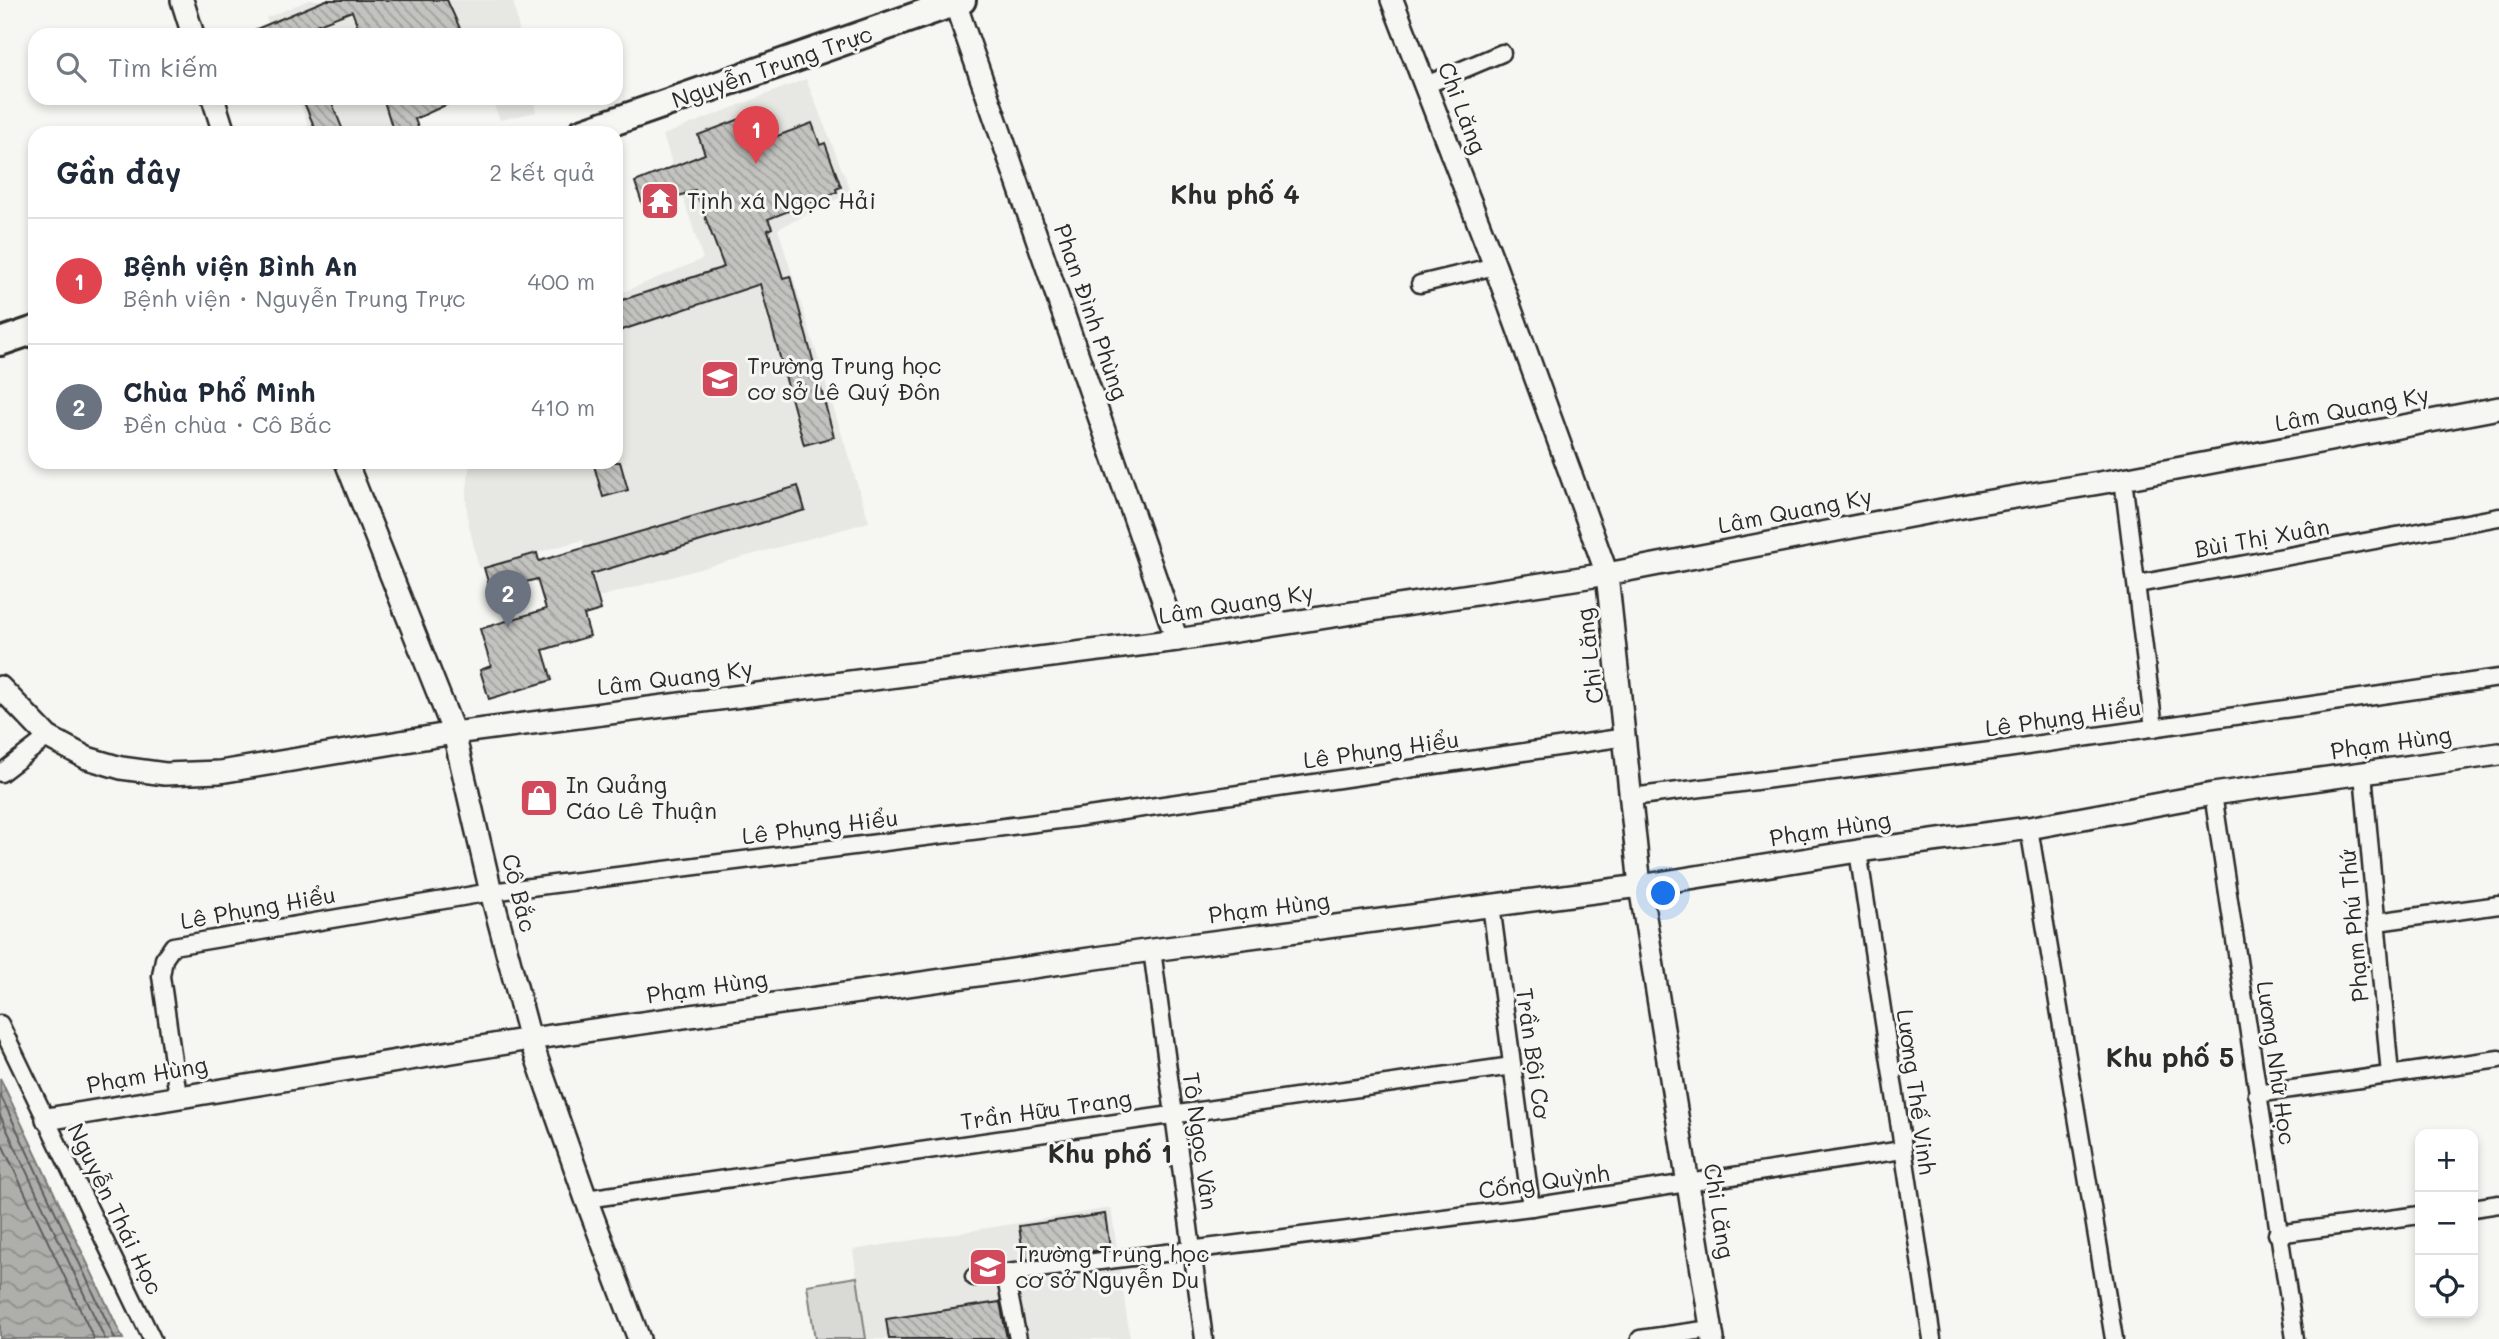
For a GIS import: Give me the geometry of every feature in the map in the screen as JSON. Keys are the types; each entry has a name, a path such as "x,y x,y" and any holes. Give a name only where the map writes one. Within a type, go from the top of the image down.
{"main road":[{"name":"Nguyễn Trung Trực","path":"601,126 957,1"},
{"path":"0,342 28,332"}],"street":[{"path":"182,0 191,28"},
{"name":"Chi Lăng","path":"1392,0 1495,266 1607,574 1640,886 1712,1334"},
{"name":"Phan Đình Phùng","path":"957,1 1177,639"},
{"path":"1426,85 1502,53"},
{"path":"215,105 222,126"},
{"path":"1420,284 1495,266"},
{"name":"Lâm Quang Ky","path":"0,687 48,737 87,758 121,768 165,774 220,772 453,733 1177,639 1607,574 2499,408"},
{"name":"Cô Bắc","path":"349,469 453,733 530,1039 639,1339"},
{"path":"2123,479 2154,728"},
{"name":"Bùi Thị Xuân","path":"2138,584 2499,517"},
{"name":"Lê Phụng Hiểu","path":"1632,797 2154,728 2499,678"},
{"path":"1,773 48,737"},
{"name":"Lê Phụng Hiểu","path":"178,1096 161,976 164,959 173,946 491,892 1075,818 1626,737"},
{"name":"Phạm Hùng","path":"47,1119 530,1039 1152,950 1640,886 1858,851 2029,828 2213,794 2499,754"},
{"name":"Phạm Phú Thứ","path":"2363,773 2390,1075"},
{"name":"Lương Nhữ Học","path":"2213,794 2277,1234 2295,1339"},
{"path":"2029,828 2114,1339"},
{"name":"Lương Thế Vinh","path":"1858,851 1932,1339"},
{"name":"Trần Bội Cơ","path":"1490,905 1531,1207"},
{"path":"2376,922 2499,905"},
{"name":"Tô Ngọc Vân","path":"1152,950 1204,1339"},
{"name":"Nguyễn Thái Học","path":"0,1024 152,1339"},
{"path":"2257,1094 2499,1059"},
{"name":"Trần Hữu Trang","path":"586,1199 1512,1066"},
{"name":"Cống Quỳnh","path":"974,1278 1531,1207 1902,1150"},
{"path":"2478,1207 2499,1204"},
{"path":"2277,1234 2415,1216"},
{"path":"1005,1274 1018,1339"},
{"path":"1640,1339 1712,1334"}],"shaded area":[{"path":"309,0 431,0 388,28 270,28 266,18"},
{"path":"447,0 513,0 519,28 460,28"},
{"name":"Trường Trung học cơ sở Lê Quý Đôn","path":"806,79 851,192 778,229 869,522 599,597 583,540 479,568 468,521 466,497 469,469 623,469 623,292 703,259 663,135"},
{"path":"301,105 408,105 417,126 308,126"},
{"path":"494,105 534,105 536,112 500,120"},
{"name":"Trường Trung học cơ sở Nguyễn Du","path":"1111,1208 1130,1339 866,1339 853,1250"},
{"path":"857,1277 866,1339 815,1339 807,1285"}],"water":[{"path":"0,1078 123,1339 0,1339"}],"building":[{"path":"326,0 447,0 460,28 358,28 352,11 308,28 259,28"},
{"path":"305,105 333,105 341,126 314,126"},
{"path":"385,105 446,105 415,119 418,126 392,126"},
{"path":"761,111 772,138 812,123 820,145 825,143 841,187 836,189 837,192 768,219 772,228 768,230 783,278 790,276 834,437 804,445 760,284 623,330 623,300 724,267 695,190 644,209 635,182 705,154 698,135"},
{"path":"595,469 622,469 628,490 603,497"},
{"path":"798,486 805,510 591,574 601,610 584,615 590,636 543,650 552,680 489,699 480,670 491,666 480,629 546,609 537,579 491,592 484,568 537,553 539,561"},
{"path":"1105,1214 1110,1249 1024,1260 1019,1226"},
{"path":"1000,1302 1007,1339 889,1339 886,1319"}],"place":[{"name":"Bệnh viện Bình An","path":"756,164"},
{"name":"Tịnh xá Ngọc Hải","path":"660,201"},
{"name":"Trường Trung học cơ sở Lê Quý Đôn","path":"720,379"},
{"name":"Chùa Phổ Minh","path":"508,628"},
{"name":"In Quảng Cáo Lê Thuận","path":"539,798"},
{"name":"Trường Trung học cơ sở Nguyễn Du","path":"988,1267"}],"district":[{"name":"Khu phố 4","path":"1235,195"},
{"name":"Khu phố 5","path":"2170,1058"},
{"name":"Khu phố 1","path":"1110,1154"}]}
